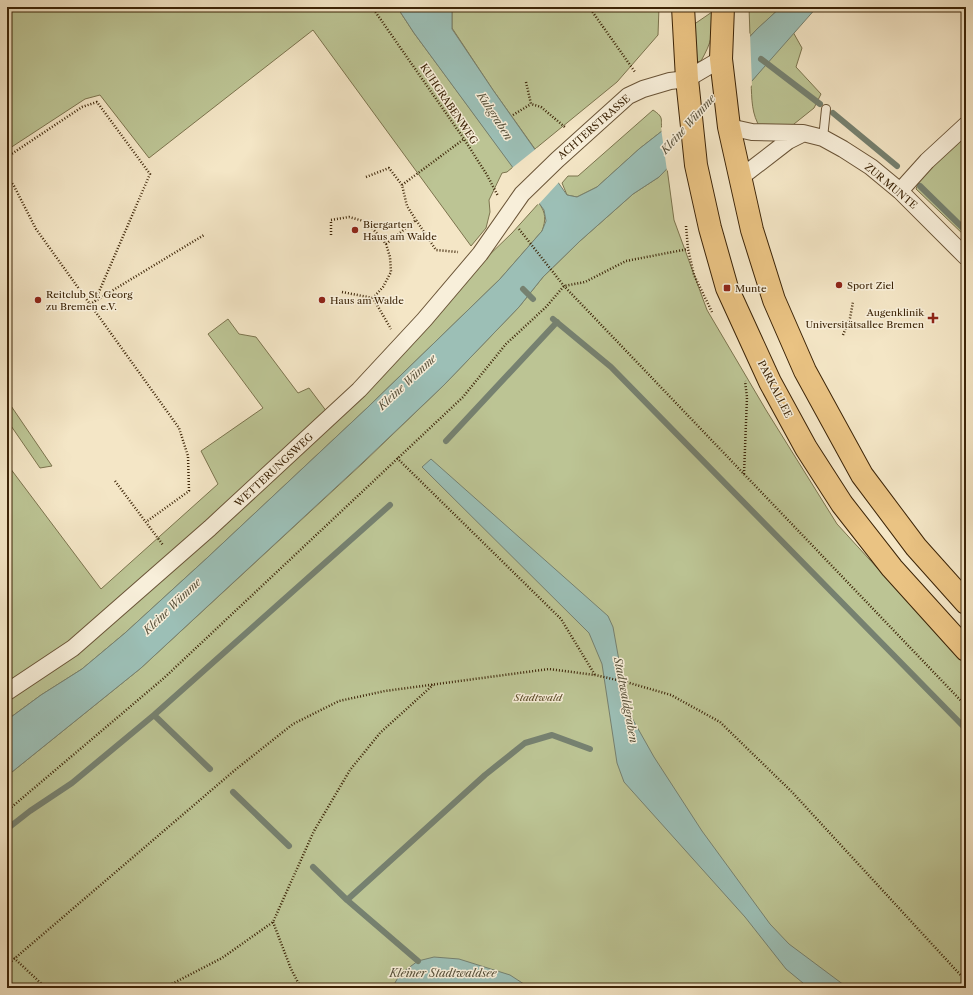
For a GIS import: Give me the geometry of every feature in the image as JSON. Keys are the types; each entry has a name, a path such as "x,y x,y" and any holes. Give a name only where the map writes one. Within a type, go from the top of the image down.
{"main road":[{"name":"PARKALLEE","path":"683,7 688,87 696,165 710,228 727,288 770,382 806,448 842,504 892,568 966,650"},
{"path":"723,7 721,59 729,126 752,230 774,300 805,372 862,475 916,547 966,603"}],"street":[{"name":"ACHTERSTRASSE","path":"507,214 522,194 557,160 628,96 643,89 670,81 688,87 721,59"},
{"path":"900,191 926,161 966,125"},
{"name":"ZUR MUNTE","path":"729,126 752,132 803,133 823,138 843,149 871,167 900,191 966,257"},
{"path":"740,178 788,141 803,133"},
{"name":"WETTERUNGSWEG","path":"7,692 73,648 210,528 359,390 404,342 480,254 507,214"}],"lane":[{"path":"823,138 826,109"}],"path":[{"name":"KUHGRABENWEG","path":"372,7 464,139 487,175 507,214"},
{"path":"589,7 638,76 643,89"},
{"path":"526,82 531,104"},
{"path":"7,157 82,107 97,102 150,174 95,301"},
{"path":"512,115 531,104 541,107 580,140"},
{"path":"402,185 464,139"},
{"path":"366,177 389,168 402,185 407,206 436,250 480,254"},
{"path":"7,176 14,186 36,228 178,428 188,456 189,491 146,522"},
{"path":"331,235 331,220 349,217 367,222 386,244 390,257 391,272 383,287 373,298"},
{"path":"685,219 688,249 694,275 715,316"},
{"path":"386,244 416,220"},
{"path":"82,309 204,235"},
{"path":"525,239 564,286 966,706"},
{"path":"7,811 164,678 463,397 506,344 546,307 564,286 585,282 626,261 688,249"},
{"path":"342,292 373,298"},
{"path":"373,298 388,327 404,342"},
{"path":"844,335 850,318 853,302"},
{"path":"744,376 747,397 744,474"},
{"path":"398,458 561,619 595,675"},
{"path":"115,481 174,560"},
{"path":"7,965 229,775 293,724 339,701 385,691 549,669 595,675 671,695 720,722 792,792 966,981"},
{"path":"164,988 222,958 273,922 314,831 350,770 380,733 434,684"},
{"path":"273,922 291,969 301,988"},
{"path":"14,958 46,988"}],"green space":[{"path":"7,7 397,7 414,33 513,167 507,172 502,173 489,200 490,212 486,228 471,246 313,30 149,158 100,95 85,99 7,150"},
{"path":"454,7 659,7 658,35 617,82 535,149 493,90 452,28 452,9"},
{"path":"749,7 781,7 750,36"},
{"path":"712,12 712,32 710,43 701,61 696,62 693,25"},
{"path":"793,32 802,48 796,67 821,94 814,108 789,128 761,129 755,118 751,82"},
{"path":"653,110 661,117 662,131 639,149 597,187 577,197 567,195 562,183 568,176 578,176"},
{"path":"966,135 966,237 916,189 920,178"},
{"name":"Stadtwald","path":"667,168 674,220 707,310 766,410 837,524 966,665 966,988 7,988 7,776 141,668 364,462 444,385 519,307 543,277 580,241 633,194 659,177"},
{"path":"539,203 545,217 542,231 500,279 367,408 125,633 82,669 41,695 7,720 7,464 101,589 218,484 201,451 263,408 208,334 228,319 239,334 256,337 298,393 309,388 327,412 512,233"},
{"path":"7,400 52,466 40,468 7,420"}],"water":[{"path":"397,7 454,7 452,9 452,29 567,195 577,197 597,187 639,149 662,131 757,29 781,7 817,7 751,82 659,177 633,194 580,241 543,277 519,307 444,385 361,464 141,668 7,776 7,720 41,695 82,669 125,633 367,408 500,279 542,231 546,221 544,210 414,33"},
{"name":"Stadtwaldgraben","path":"431,459 608,616 613,627 628,711 654,757 702,831 770,924 789,944 848,988 809,988 786,969 745,917 624,782 617,763 602,664 589,633 422,467"},
{"name":"Kleiner Stadtwaldsee","path":"434,957 459,959 510,975 530,988 392,988 400,974 418,961"}],"pier":[{"path":"750,33 752,85 667,171 661,128"},
{"path":"537,148 560,181 538,205 512,168"}],"waterway":[{"path":"761,59 820,104"},
{"path":"833,113 897,166"},
{"path":"920,186 966,231"},
{"path":"523,289 533,299"},
{"path":"553,319 611,367 966,729"},
{"path":"446,441 557,322"},
{"path":"7,829 30,811 72,783 154,715 390,505"},
{"path":"154,715 210,769"},
{"path":"347,900 485,775 525,743 552,735 590,749"},
{"path":"233,792 289,846"},
{"path":"313,867 347,900 418,961"}],"place":[{"name":"Biergarten Haus am Walde","path":"355,230"},
{"name":"Sport Ziel","path":"839,285"},
{"name":"Munte","path":"727,288"},
{"name":"Reitclub St. Georg zu Bremen e.V.","path":"38,300"},
{"name":"Haus am Walde","path":"322,300"},
{"name":"Augenklinik Universitätsallee Bremen","path":"933,318"}],"water label":[{"name":"Kuhgraben","path":"495,116"},
{"name":"Kleine Wümme","path":"688,124"},
{"name":"Kleine Wümme","path":"407,382"},
{"name":"Kleine Wümme","path":"172,606"}]}
